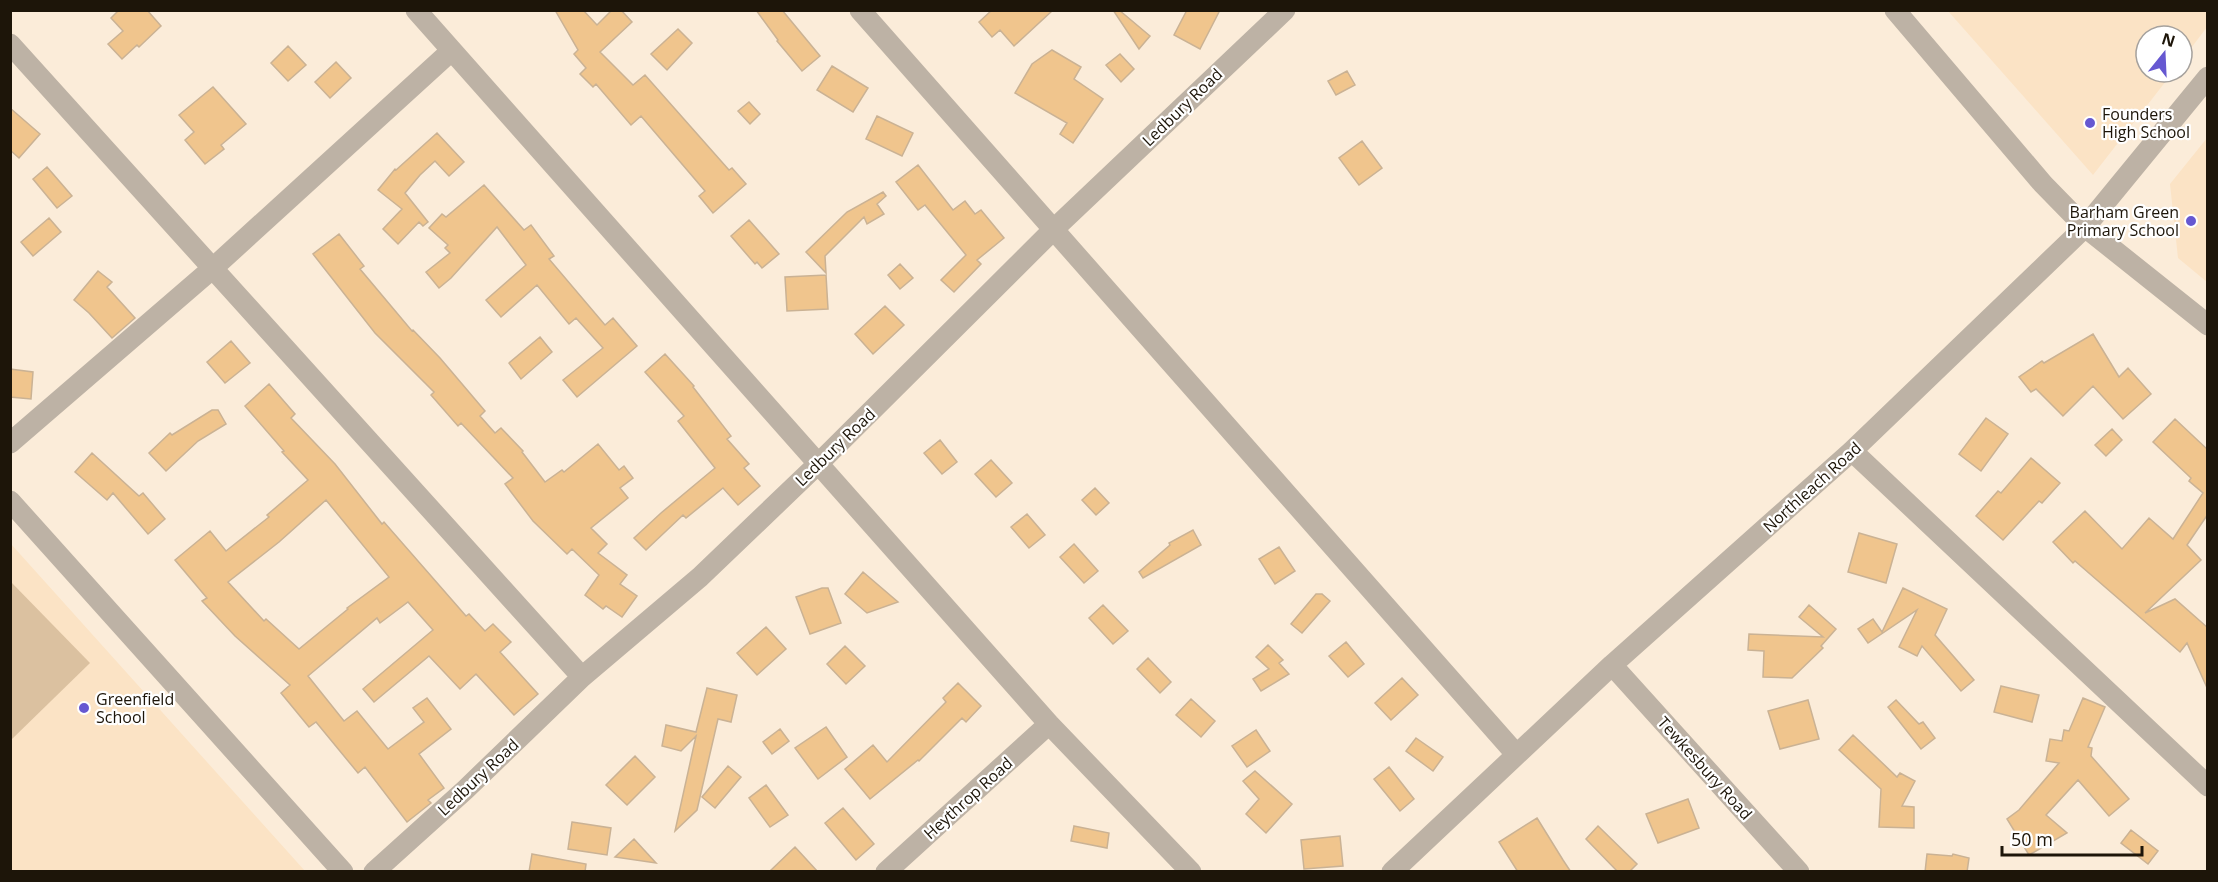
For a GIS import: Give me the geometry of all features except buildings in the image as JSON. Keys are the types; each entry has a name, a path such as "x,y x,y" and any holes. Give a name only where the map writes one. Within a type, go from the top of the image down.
{"street":[{"path":"416,10 450,52 1049,724 1191,872"},
{"path":"860,10 1516,754"},
{"path":"1895,10 2043,184 2085,227 2208,325"},
{"name":"Ledbury Road","path":"374,872 465,790 582,677 700,577 818,464 1276,13"},
{"path":"10,44 582,677"},
{"path":"10,443 213,268 450,52"},
{"name":"Northleach Road","path":"1392,872 1612,665 1852,451 2085,227 2208,77"},
{"path":"1852,451 2208,786"},
{"path":"10,501 343,872"},
{"name":"Tewkesbury Road","path":"1612,665 1799,872"},
{"name":"Heythrop Road","path":"886,872 1049,724"}],"shaded area":[{"name":"Founders High School","path":"1948,11 2207,11 2207,27 2194,44 2194,24 2134,24 2134,84 2164,84 2093,175"},
{"name":"Barham Green Primary School","path":"2207,138 2207,282 2178,258 2170,184"},
{"name":"Greenfield School","path":"11,544 305,871 11,871"},
{"path":"11,582 90,663 11,740"}],"place":[{"name":"Founders High School","path":"2090,123"},
{"name":"Barham Green Primary School","path":"2191,221"},
{"name":"Greenfield School","path":"84,708"}]}
